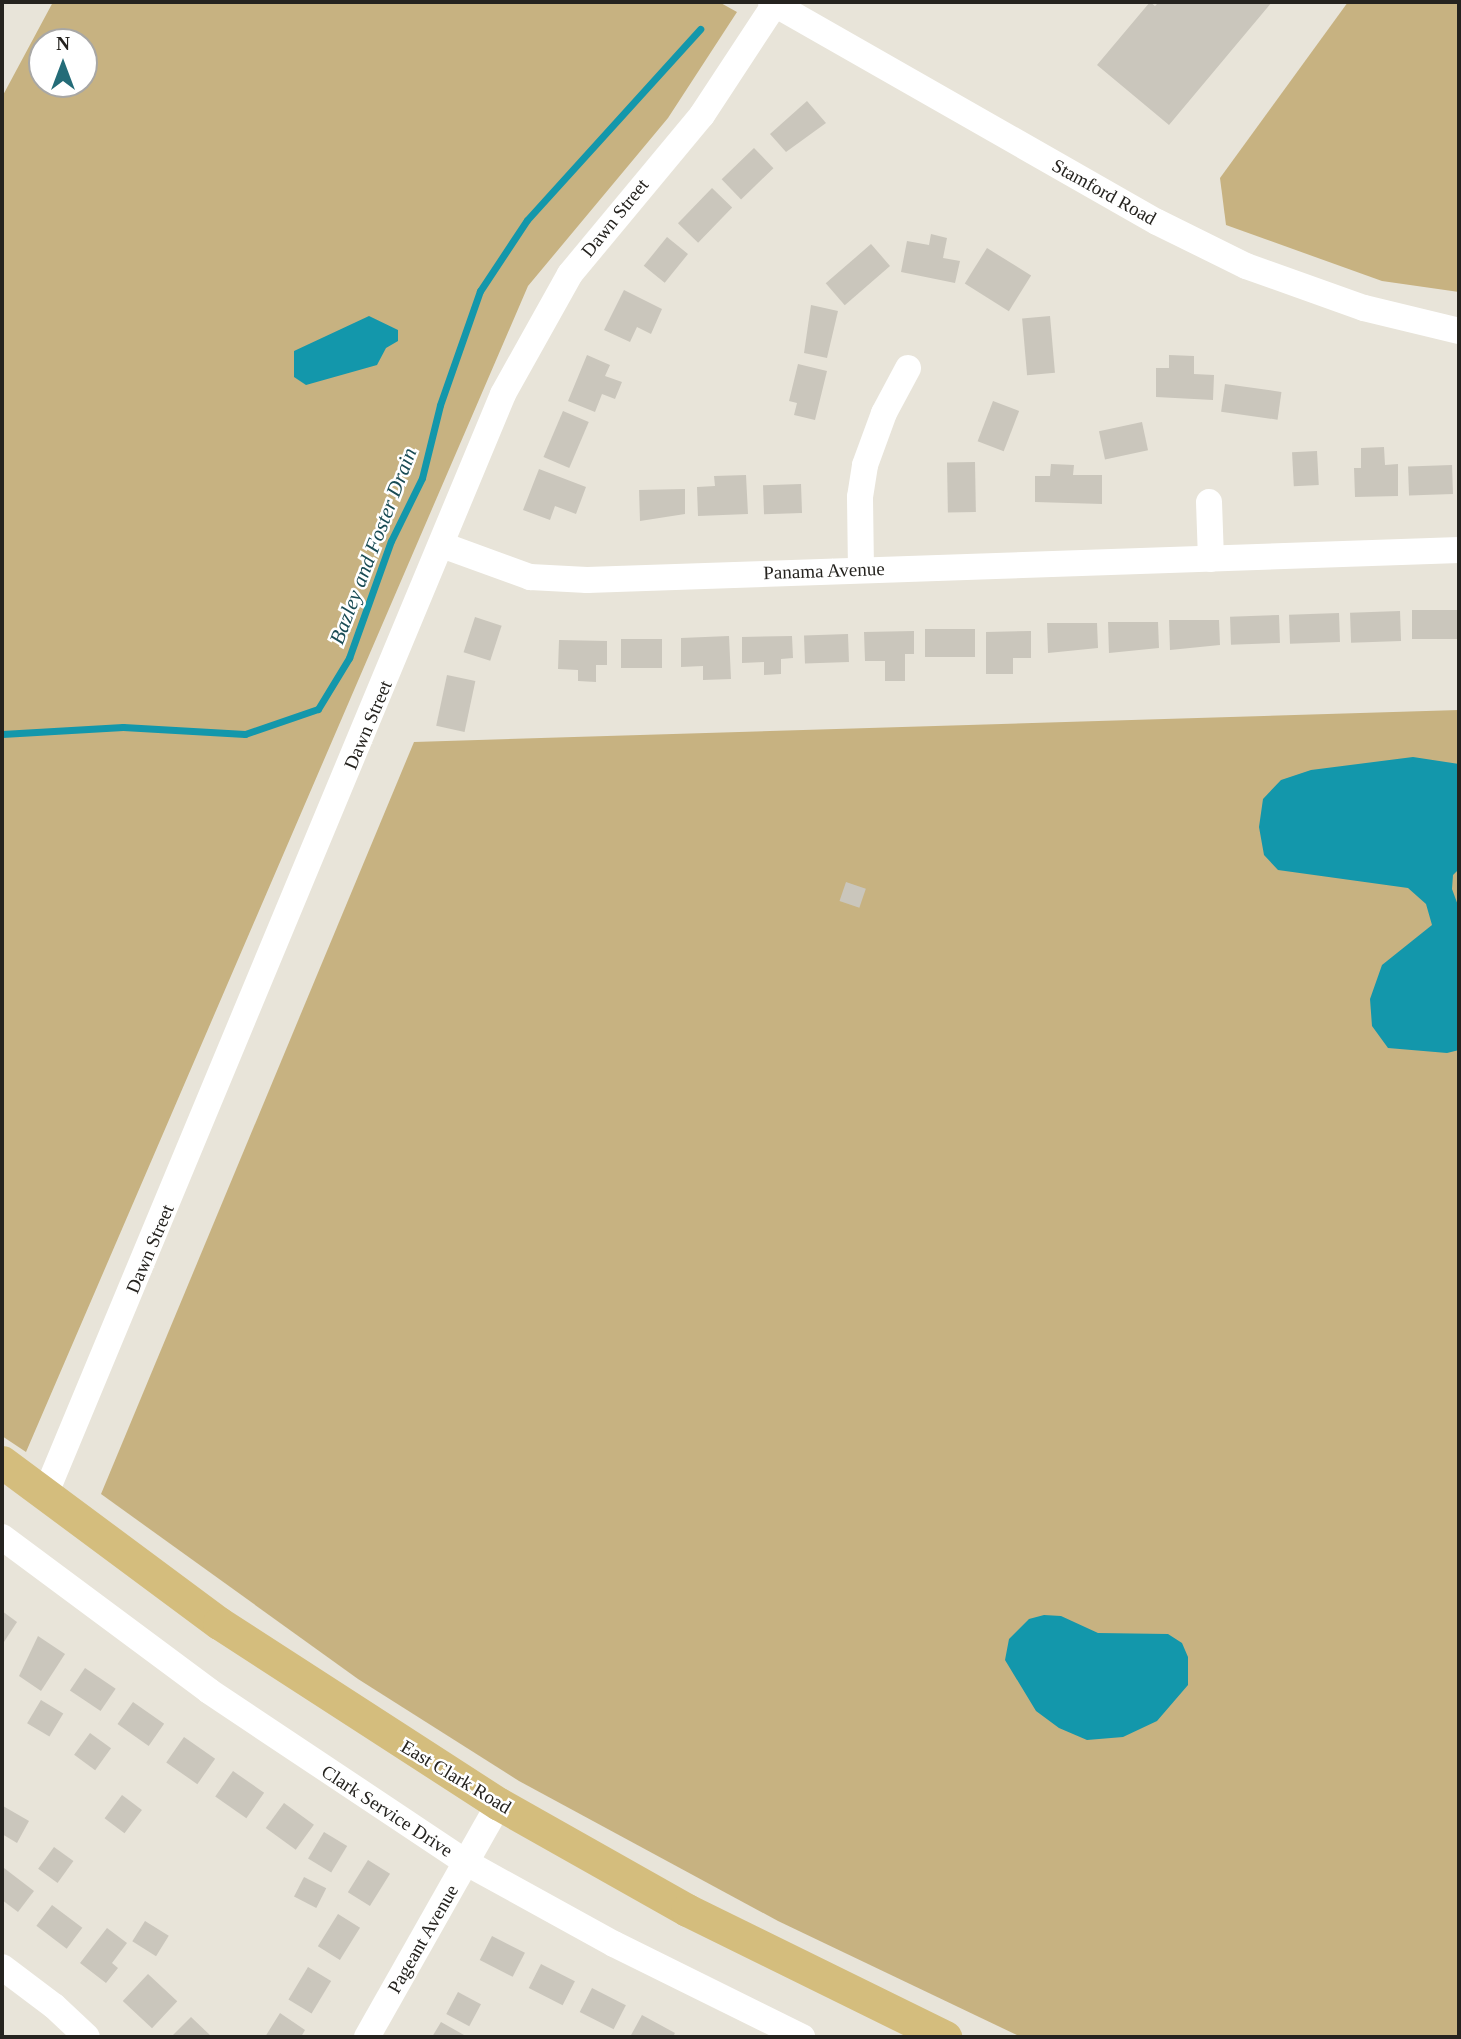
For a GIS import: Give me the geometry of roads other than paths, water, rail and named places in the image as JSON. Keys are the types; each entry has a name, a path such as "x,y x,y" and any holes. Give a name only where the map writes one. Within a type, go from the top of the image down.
{"main road":[{"name":"East Clark Road","path":"2,1462 219,1623 499,1804 687,1910 945,2037"}],"street":[{"name":"Stamford Road","path":"773,3 1157,222 1246,266 1364,308 1459,331"},
{"name":"Dawn Street","path":"45,1495 503,394 570,274 702,116 773,3"},
{"path":"861,570 860,496 865,465 908,368"},
{"path":"1209,502 1211,559"},
{"name":"Panama Avenue","path":"442,545 530,577 587,580 1459,550"},
{"name":"Clark Service Drive","path":"2,1537 209,1691 467,1863 614,1944 802,2037"},
{"name":"Pageant Avenue","path":"367,2037 499,1804"},
{"path":"2,1967 87,2037"}],"water":[{"path":"369,316 398,330 398,341 386,348 377,365 306,385 294,377 294,351"},
{"path":"1413,757 1459,764 1459,869 1453,875 1452,889 1459,908 1459,1050 1447,1053 1388,1048 1372,1026 1370,999 1382,965 1432,925 1426,904 1408,888 1278,870 1264,855 1259,827 1263,799 1281,780 1311,770"},
{"path":"1044,1615 1061,1616 1098,1633 1168,1634 1182,1643 1188,1657 1188,1685 1157,1721 1123,1737 1087,1740 1059,1728 1036,1711 1005,1660 1009,1639 1029,1619"}],"waterway":[{"name":"Bazley and Foster Drain","path":"2,734 123,727 245,734 318,709 349,658 391,541 422,478 440,405 480,291 527,220 700,29"}]}
